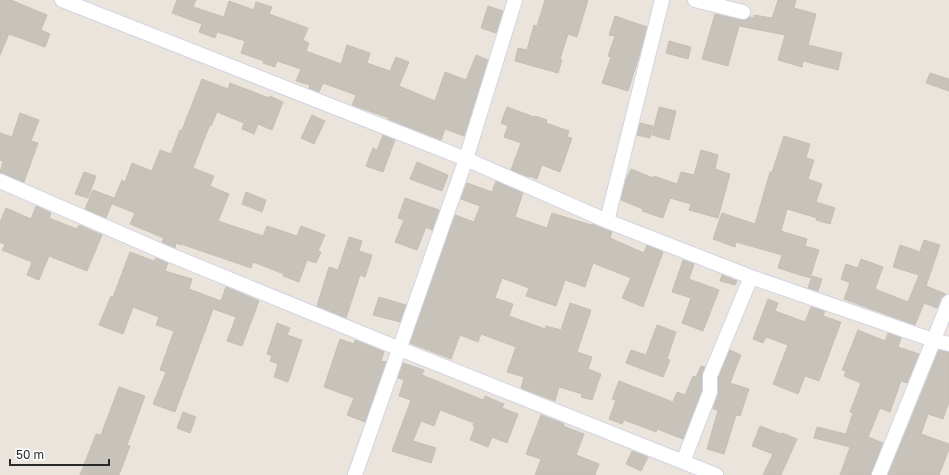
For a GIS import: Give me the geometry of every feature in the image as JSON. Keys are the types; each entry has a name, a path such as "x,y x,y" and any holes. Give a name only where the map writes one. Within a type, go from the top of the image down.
{"street":[{"path":"62,0 466,159 607,221 751,277 933,340 949,344"},
{"path":"355,475 466,159 515,0"},
{"path":"607,221 662,0"},
{"path":"695,0 710,2 743,12"},
{"path":"0,181 168,254 400,349 716,475"},
{"path":"683,462 708,400 710,392 710,376 751,277"},
{"path":"879,475 949,302"}],"building":[{"path":"0,0 11,0 47,15 41,30 50,34 45,47 9,34 0,55"},
{"path":"177,0 196,0 193,7 224,17 229,1 254,10 256,2 272,7 269,14 308,28 303,40 309,43 306,51 341,64 347,45 370,53 367,63 390,71 396,57 409,62 399,86 435,101 445,72 466,80 476,55 488,60 464,136 445,129 441,140 388,119 389,118 352,105 356,95 323,83 319,92 309,88 310,85 296,81 301,69 277,61 275,67 263,63 264,61 241,53 245,41 217,32 215,38 199,32 202,24 172,13"},
{"path":"545,0 588,0 577,37 568,34 560,59 562,60 558,73 515,61 518,48 527,50 534,25 537,26"},
{"path":"778,0 796,0 794,8 816,14 808,45 842,53 838,70 803,61 802,67 778,60 785,35 739,26 728,66 702,59 715,14 741,20 746,20 750,17 754,18 754,15 772,18"},
{"path":"488,6 503,11 496,33 481,28"},
{"path":"615,16 647,27 628,91 602,83 611,57 608,56 615,36 609,35"},
{"path":"669,41 691,47 688,59 666,53"},
{"path":"930,73 949,79 949,91 926,83"},
{"path":"202,79 228,89 230,83 269,98 270,96 283,102 272,130 258,124 254,134 242,129 244,123 217,112 211,126 210,125 193,168 214,176 210,186 229,194 218,221 263,236 267,226 297,236 301,226 325,235 318,251 321,252 316,263 307,260 299,282 283,276 284,274 253,262 251,268 181,244 176,243 175,248 162,242 164,238 130,224 135,213 112,204 122,180 125,182 132,163 152,171 160,150 171,154"},
{"path":"507,107 547,120 546,123 569,131 567,137 572,138 560,172 542,165 537,179 511,170 521,143 504,137 508,126 501,123"},
{"path":"659,107 676,111 669,140 652,135"},
{"path":"20,113 39,120 31,141 38,143 24,182 0,173 3,161 0,160 0,133 12,137"},
{"path":"312,115 325,121 314,144 301,138"},
{"path":"640,123 653,126 650,138 637,135"},
{"path":"383,135 395,140 383,172 366,166 373,148 377,150"},
{"path":"784,136 810,144 806,158 814,160 808,179 822,184 816,202 835,208 830,224 816,220 817,218 787,209 781,231 807,239 805,246 819,250 810,278 778,268 782,255 736,242 735,247 713,239 722,213 755,224 770,172 772,172"},
{"path":"701,150 718,155 715,169 730,174 718,218 689,210 691,204 670,198 663,218 642,211 643,209 621,200 625,182 631,169 653,178 654,176 677,184 681,172 694,175"},
{"path":"417,162 448,175 442,191 410,179"},
{"path":"84,172 96,176 88,198 75,194"},
{"path":"496,181 523,193 515,217 547,228 552,213 591,225 592,224 612,232 610,238 644,253 647,245 663,252 643,307 622,298 631,278 593,263 585,287 565,280 556,306 526,296 529,288 502,278 495,298 513,304 509,316 545,329 546,326 561,330 570,303 591,310 577,352 592,357 588,369 601,374 592,400 581,397 582,394 559,387 555,401 521,388 524,377 507,372 516,347 481,334 478,342 460,335 451,359 410,343 455,215 474,222 480,206 461,199 467,183 492,192"},
{"path":"93,190 114,198 106,218 85,209"},
{"path":"246,192 266,200 262,212 242,204"},
{"path":"405,198 439,210 432,230 426,227 417,250 395,242 404,220 398,218"},
{"path":"36,206 51,213 49,218 77,229 79,225 102,235 87,271 49,256 39,280 27,275 32,262 2,250 5,245 0,242 0,222 6,208 31,219"},
{"path":"349,237 362,241 359,251 372,255 365,277 360,275 346,318 317,306 329,267 338,270"},
{"path":"924,240 940,245 926,286 946,294 941,298 937,308 924,303 915,325 844,299 850,283 841,279 846,264 858,268 861,259 883,267 875,289 908,302 919,275 893,267 900,245 920,252"},
{"path":"130,252 154,261 156,258 168,263 165,271 192,279 189,289 221,301 226,287 259,301 242,346 227,341 236,317 213,309 175,412 153,404 166,372 160,370 174,331 156,325 159,317 133,307 123,334 99,325 111,296 113,297"},
{"path":"683,260 694,264 689,279 719,290 703,331 682,323 691,298 672,292"},
{"path":"722,275 737,281 735,285 720,281"},
{"path":"812,276 822,279 818,291 808,288"},
{"path":"379,297 406,305 400,322 373,315"},
{"path":"768,299 778,303 775,311 805,322 811,307 825,311 823,316 841,322 819,381 805,376 798,394 773,384 788,345 766,337 763,343 753,339"},
{"path":"277,323 290,328 287,335 302,340 288,382 274,377 278,364 270,361 272,356 267,354"},
{"path":"657,325 676,332 667,359 670,360 663,377 626,363 631,350 646,355"},
{"path":"858,330 885,341 888,333 901,338 898,347 919,354 907,383 901,381 890,412 880,408 868,437 883,443 871,475 840,475 850,447 814,438 817,427 846,434 853,413 850,412 861,383 844,376 846,371 842,370"},
{"path":"340,339 354,344 355,340 384,352 381,361 386,362 365,422 347,415 354,398 324,387"},
{"path":"730,350 741,355 730,383 749,389 740,416 736,415 724,454 707,449 718,410 713,409 718,395 718,378"},
{"path":"939,350 949,352 949,402 943,419 928,414 921,434 949,444 949,449 939,475 888,475"},
{"path":"403,363 424,370 422,375 483,400 485,396 504,404 502,408 518,414 507,443 492,437 488,447 470,440 475,427 473,426 474,423 440,410 434,426 421,421 413,441 436,448 431,463 392,451 411,400 399,396 404,380 398,378"},
{"path":"701,366 705,367 702,376 702,390 683,439 657,429 656,432 624,420 622,424 609,419 616,400 612,399 619,381 673,402 677,392 685,395 693,376 696,377"},
{"path":"119,387 145,396 127,445 130,446 119,475 80,475 96,434 101,435"},
{"path":"183,412 196,417 190,433 177,428"},
{"path":"541,415 584,434 576,455 599,464 595,475 535,475 541,459 526,454"},
{"path":"760,426 797,439 781,475 763,475 773,454 752,446"},
{"path":"632,451 648,457 641,471 626,464"}]}
